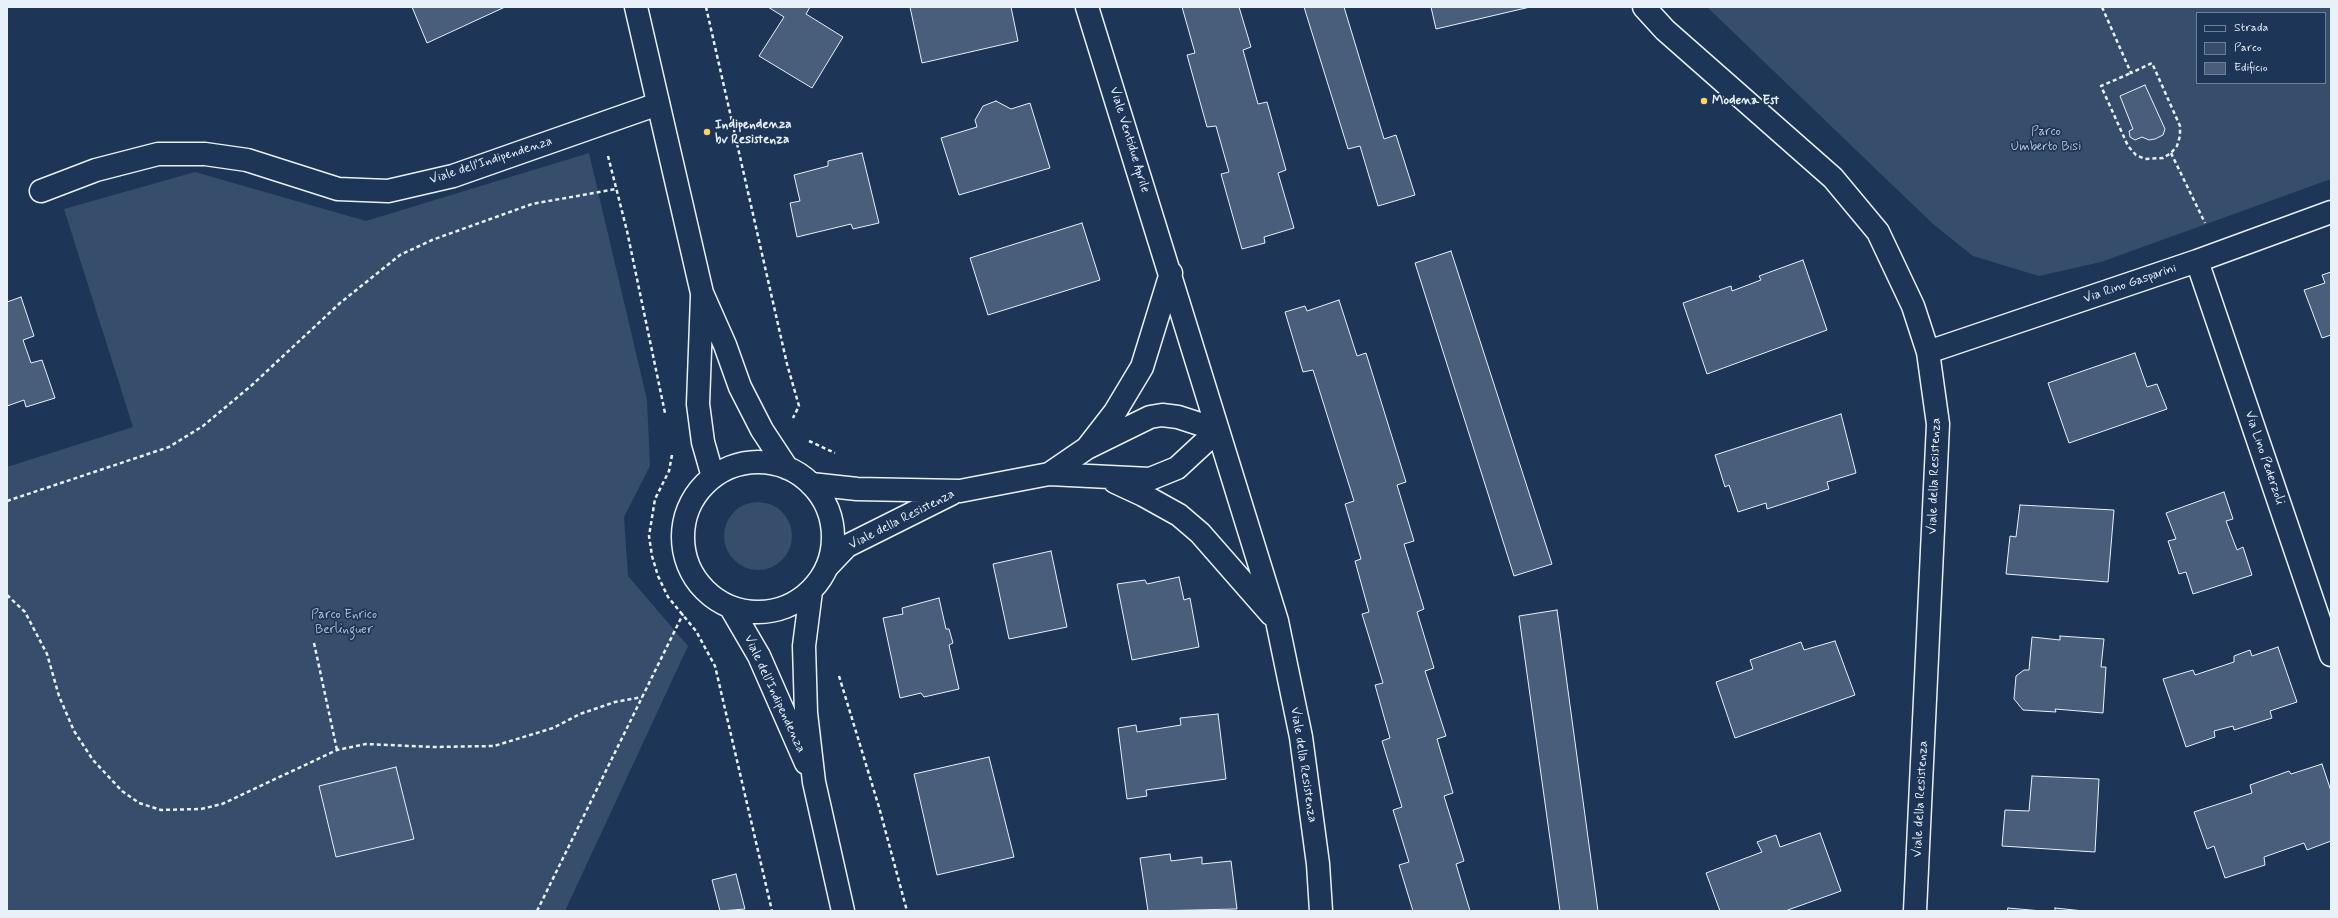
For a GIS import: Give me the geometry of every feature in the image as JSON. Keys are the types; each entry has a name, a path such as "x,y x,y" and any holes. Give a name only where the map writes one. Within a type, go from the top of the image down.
{"street":[{"path":"636,7 702,293 725,345 740,387 762,430 787,468"},
{"name":"Viale Ventidue Aprile","path":"1087,7 1171,273 1218,430"},
{"name":"Viale della Resistenza","path":"1644,7 1665,30 1833,178 1878,232 1913,306 1928,352 1938,424 1915,911"},
{"name":"Viale dell'Indipendenza","path":"41,191 96,170 158,154 205,154 247,160 338,190 388,191 452,176 658,104"},
{"name":"Via Rino Gasparini","path":"1928,352 2197,261 2331,212"},
{"name":"Via Lino Pederzoli","path":"2197,261 2331,655"},
{"path":"1087,448 1115,412 1142,367 1171,273"},
{"path":"702,293 698,404 703,442 713,477"},
{"name":"Viale della Resistenza","path":"1049,474 1087,448 1150,417 1162,415 1178,417 1218,430"},
{"name":"Viale della Resistenza","path":"827,567 847,546 865,535 934,501 960,491 1049,474 1150,479 1176,468 1218,430"},
{"name":"Viale della Resistenza","path":"1218,430 1277,621 1301,737 1318,864 1321,911"},
{"path":"772,463 787,468 800,475 811,484 822,498 830,515 833,532 832,550 827,567 820,580 811,591 794,604 774,611 752,613 731,608 715,600 702,588 692,573 685,557 682,539 684,521 690,505 700,489 713,477 726,469 741,464 772,463"},
{"name":"Viale della Resistenza","path":"1103,476 1144,495 1178,515 1194,528 1217,550 1277,621"},
{"name":"Viale della Resistenza","path":"811,484 857,489 960,491"},
{"name":"Viale dell'Indipendenza","path":"811,591 805,625 804,646 806,713 814,782 842,911"},
{"name":"Viale dell'Indipendenza","path":"731,608 759,656 774,695 814,782"}],"path":[{"path":"2102,7 2131,73"},
{"path":"2152,63 2180,126 2179,141 2171,153 2163,158 2145,159 2136,155 2128,146 2101,86 2131,73 2152,63"},
{"path":"600,124 616,189 665,414"},
{"path":"2171,153 2219,253"},
{"path":"7,502 169,447 203,426 252,385 340,303 400,255 432,240 532,204 616,189"},
{"path":"671,450 669,471 654,500 649,536 658,576 668,597 683,614 709,651 715,666 772,911"},
{"path":"7,595 25,612 47,654 59,696 74,730 93,760 122,791 139,803 161,810 201,809 222,804 337,750 366,744 434,747 494,746 540,732 580,714 615,702 642,697"},
{"path":"537,911 683,614"},
{"path":"314,643 337,750"}],"green space":[{"name":"Parco Umberto Bisi","path":"1707,7 2331,7 2331,179 2101,262 2039,276 1973,256 1933,224"},
{"name":"Parco Enrico Berlinguer","path":"589,153 647,400 650,466 624,517 628,576 688,646 565,911 7,911 7,467 133,427 64,209 195,172 366,221"},
{"path":"751,502 765,502 777,507 787,517 792,529 792,543 787,555 777,565 765,570 751,570 739,565 729,555 724,543 724,529 729,517 739,507"}],"building":[{"path":"412,7 505,7 427,43"},
{"path":"768,7 810,7 806,14 843,37 812,88 759,56 784,17"},
{"path":"910,7 1011,7 1018,41 922,63"},
{"path":"1182,7 1239,7 1251,47 1243,50 1258,104 1267,102 1286,170 1278,173 1294,228 1264,237 1265,243 1242,249 1221,174 1229,172 1216,126 1207,127 1187,55 1195,53"},
{"path":"1304,7 1344,7 1384,139 1396,135 1415,195 1378,206 1360,146 1348,149"},
{"path":"1431,7 1530,7 1436,29"},
{"path":"2145,85 2165,129 2163,135 2155,139 2149,140 2142,137 2135,140 2130,137 2129,131 2133,129 2120,96"},
{"path":"996,101 1011,109 1030,103 1050,168 959,195 941,138 977,127 975,120 983,106"},
{"path":"862,153 879,223 853,229 851,224 797,237 790,203 800,201 794,175 828,166 828,161"},
{"path":"1082,223 1100,280 988,315 970,258"},
{"path":"1451,251 1552,564 1514,576 1415,263"},
{"path":"1803,260 1827,330 1707,374 1683,303 1731,286 1732,291 1761,280 1759,276"},
{"path":"2331,272 2331,335 2322,338 2304,290 2325,283 2322,275"},
{"path":"21,297 34,336 23,340 31,363 42,360 55,398 26,407 24,400 7,406 7,302"},
{"path":"1339,300 1357,356 1366,353 1406,482 1397,485 1414,541 1404,544 1424,609 1417,612 1434,668 1425,671 1446,736 1437,739 1453,793 1444,796 1464,861 1456,864 1470,911 1413,911 1399,865 1409,862 1393,810 1402,807 1382,741 1390,738 1375,685 1383,683 1362,614 1369,612 1355,561 1361,559 1345,504 1354,501 1313,370 1303,372 1285,312 1305,306 1307,311"},
{"path":"2135,353 2147,387 2157,384 2167,409 2069,443 2048,383"},
{"path":"1841,414 1856,473 1827,482 1829,489 1767,509 1766,503 1738,512 1729,485 1725,487 1715,455"},
{"path":"2224,492 2233,519 2226,521 2237,550 2243,547 2252,575 2193,594 2186,572 2179,574 2168,541 2176,539 2166,513"},
{"path":"2020,505 2114,510 2108,582 2006,574 2010,536 2016,537"},
{"path":"1051,551 1067,627 1009,639 993,564"},
{"path":"1179,577 1184,600 1190,598 1199,647 1132,660 1117,584 1145,580 1147,584"},
{"path":"939,598 946,629 949,629 953,643 949,645 959,689 924,697 921,693 900,698 883,618 903,614 902,608"},
{"path":"1557,610 1598,911 1560,911 1519,616"},
{"path":"2060,636 2104,639 2101,667 2106,667 2103,713 2055,709 2056,712 2023,710 2014,699 2016,676 2024,670 2029,670 2032,637 2060,640"},
{"path":"1835,641 1855,695 1735,738 1716,682 1753,669 1750,660 1801,642 1804,650"},
{"path":"2278,647 2297,702 2270,711 2272,718 2234,730 2233,726 2214,731 2215,737 2186,747 2163,679 2193,670 2195,675 2234,662 2234,656 2250,650 2252,656"},
{"path":"1218,714 1226,779 1146,790 1147,796 1127,799 1118,728 1136,725 1137,732 1181,725 1180,718"},
{"path":"989,757 1014,857 937,875 914,774"},
{"path":"2322,764 2331,791 2331,841 2307,850 2304,843 2264,857 2265,865 2225,878 2214,846 2207,849 2194,812 2252,793 2250,785 2289,771 2291,774"},
{"path":"396,767 414,839 336,857 319,786"},
{"path":"2032,776 2099,779 2095,852 2002,846 2005,810 2029,811"},
{"path":"1820,833 1841,891 1785,911 1720,911 1706,873 1762,852 1757,842 1776,835 1780,847"},
{"path":"1170,854 1171,861 1202,857 1202,864 1231,861 1237,909 1148,911 1140,858"},
{"path":"736,874 745,909 720,911 712,880"},
{"path":"2008,908 2042,911 2007,911"},
{"path":"2055,908 2084,911 2055,911"}],"place":[{"name":"Modena Est","path":"1704,101"},
{"name":"Indipendenza bv Resistenza","path":"707,132"}]}
